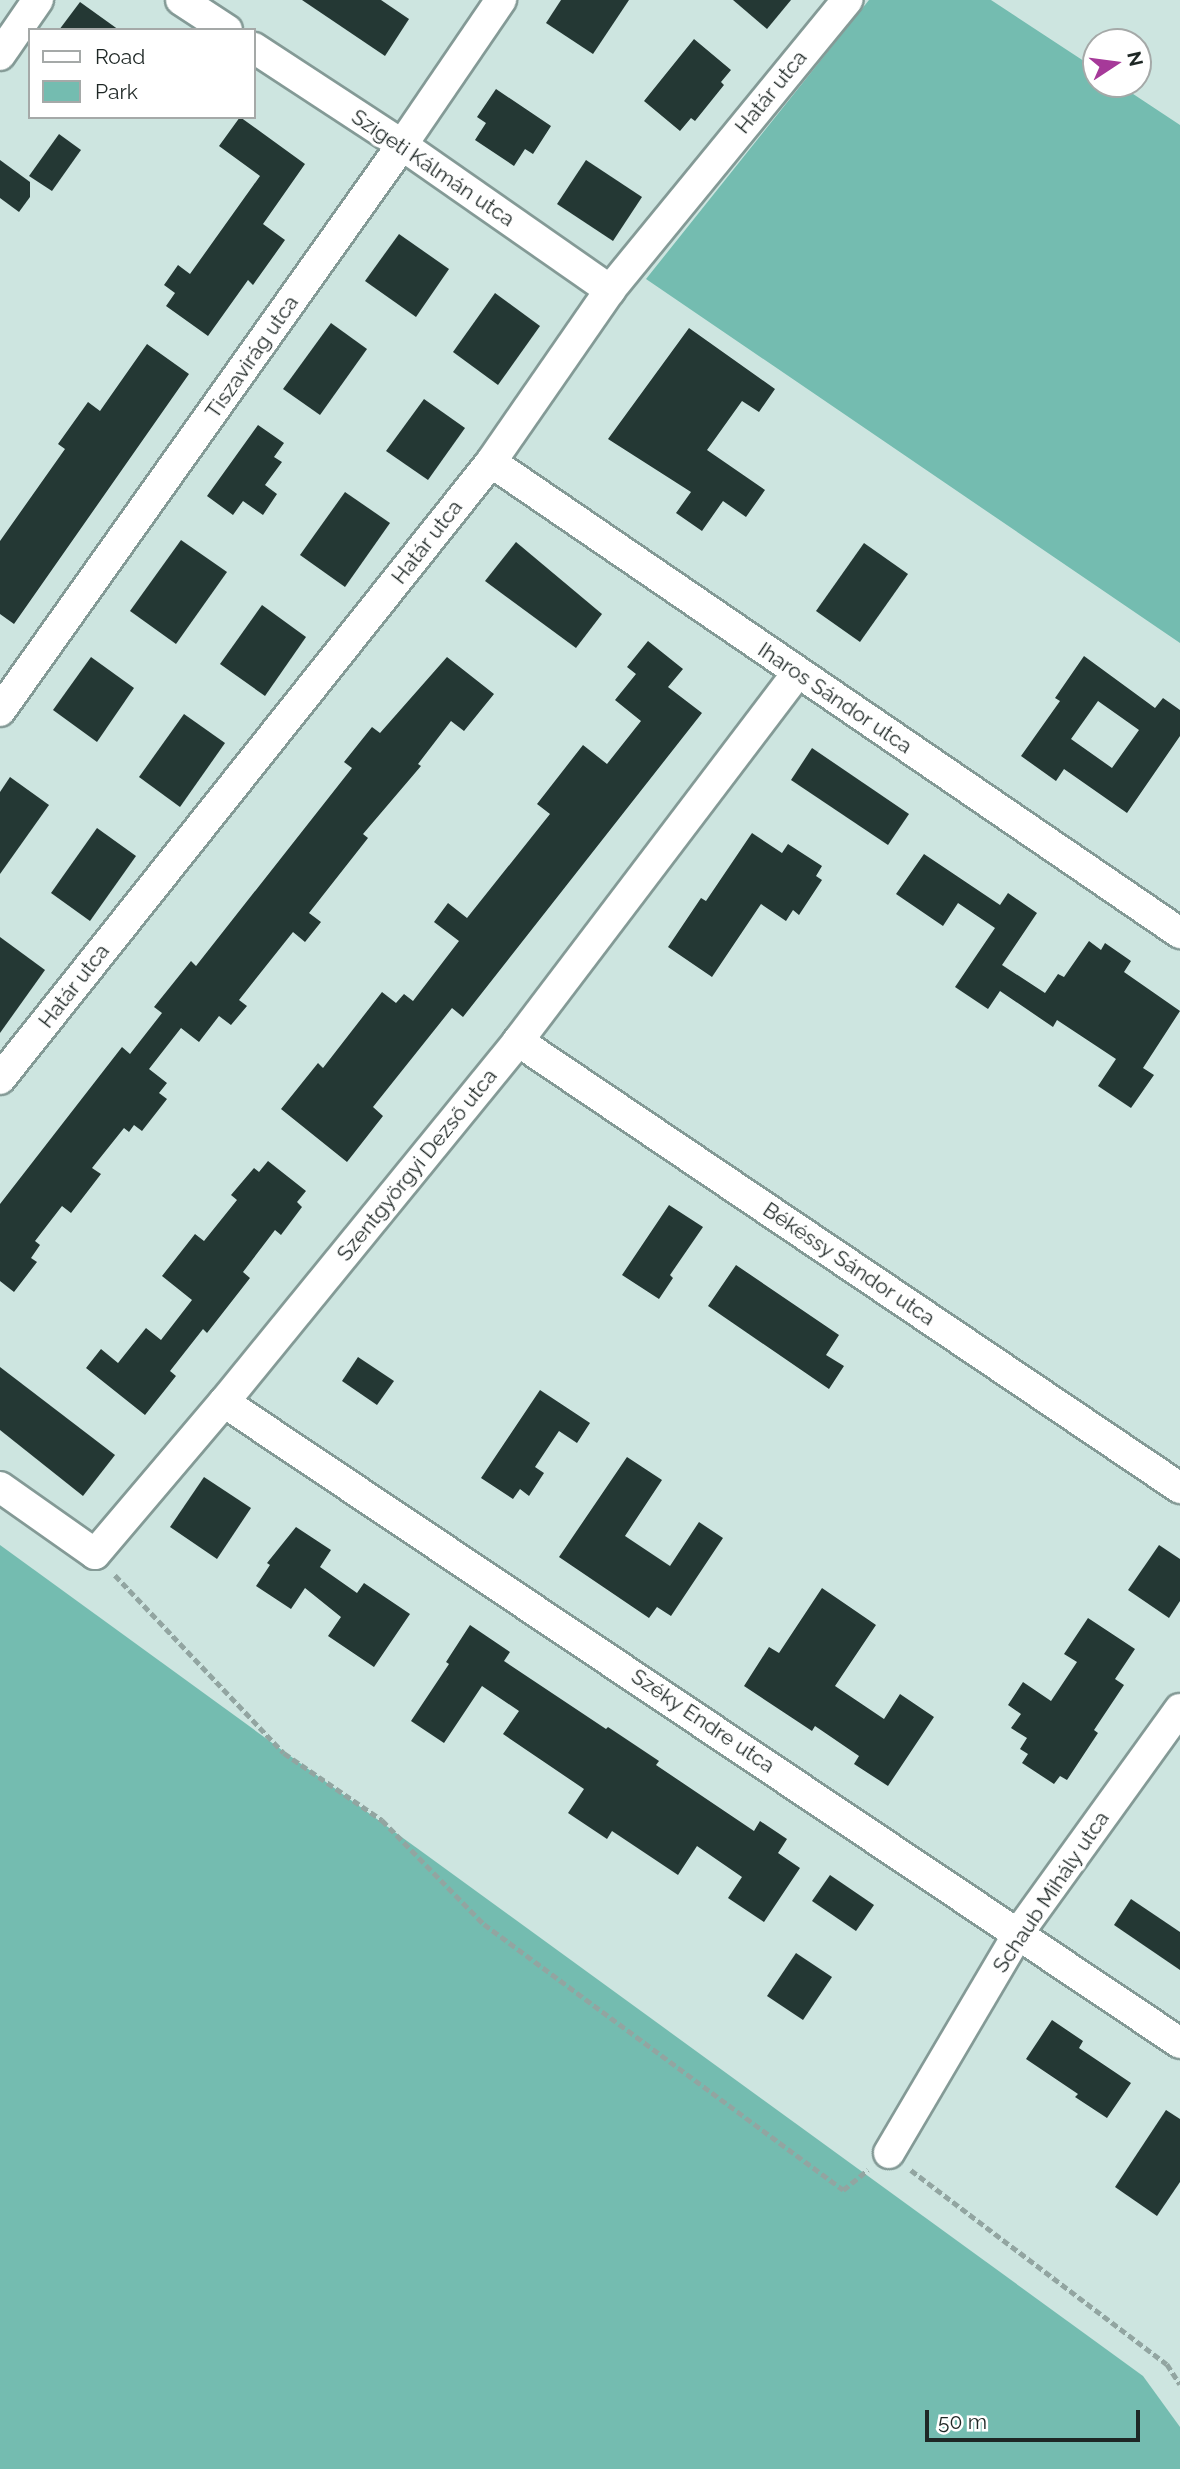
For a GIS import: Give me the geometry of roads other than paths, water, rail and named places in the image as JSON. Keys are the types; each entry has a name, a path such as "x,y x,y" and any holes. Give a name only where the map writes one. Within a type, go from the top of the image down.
{"street":[{"path":"0,55 38,0"},
{"path":"181,0 223,28"},
{"name":"Tiszavirág utca","path":"0,711 402,145 501,0"},
{"name":"Határ utca","path":"0,1079 491,462 610,290 846,0"},
{"name":"Szigeti Kálmán utca","path":"256,49 402,145 610,290"},
{"name":"Iharos Sándor utca","path":"491,462 1180,933"},
{"name":"Szentgyörgyi Dezső utca","path":"0,1487 95,1554 224,1402 518,1041 797,673"},
{"name":"Békéssy Sándor utca","path":"518,1041 1180,1488"},
{"name":"Széky Endre utca","path":"224,1402 1019,1932 1180,2043"},
{"name":"Schaub Mihály utca","path":"889,2153 1019,1932 1180,1709"}]}
